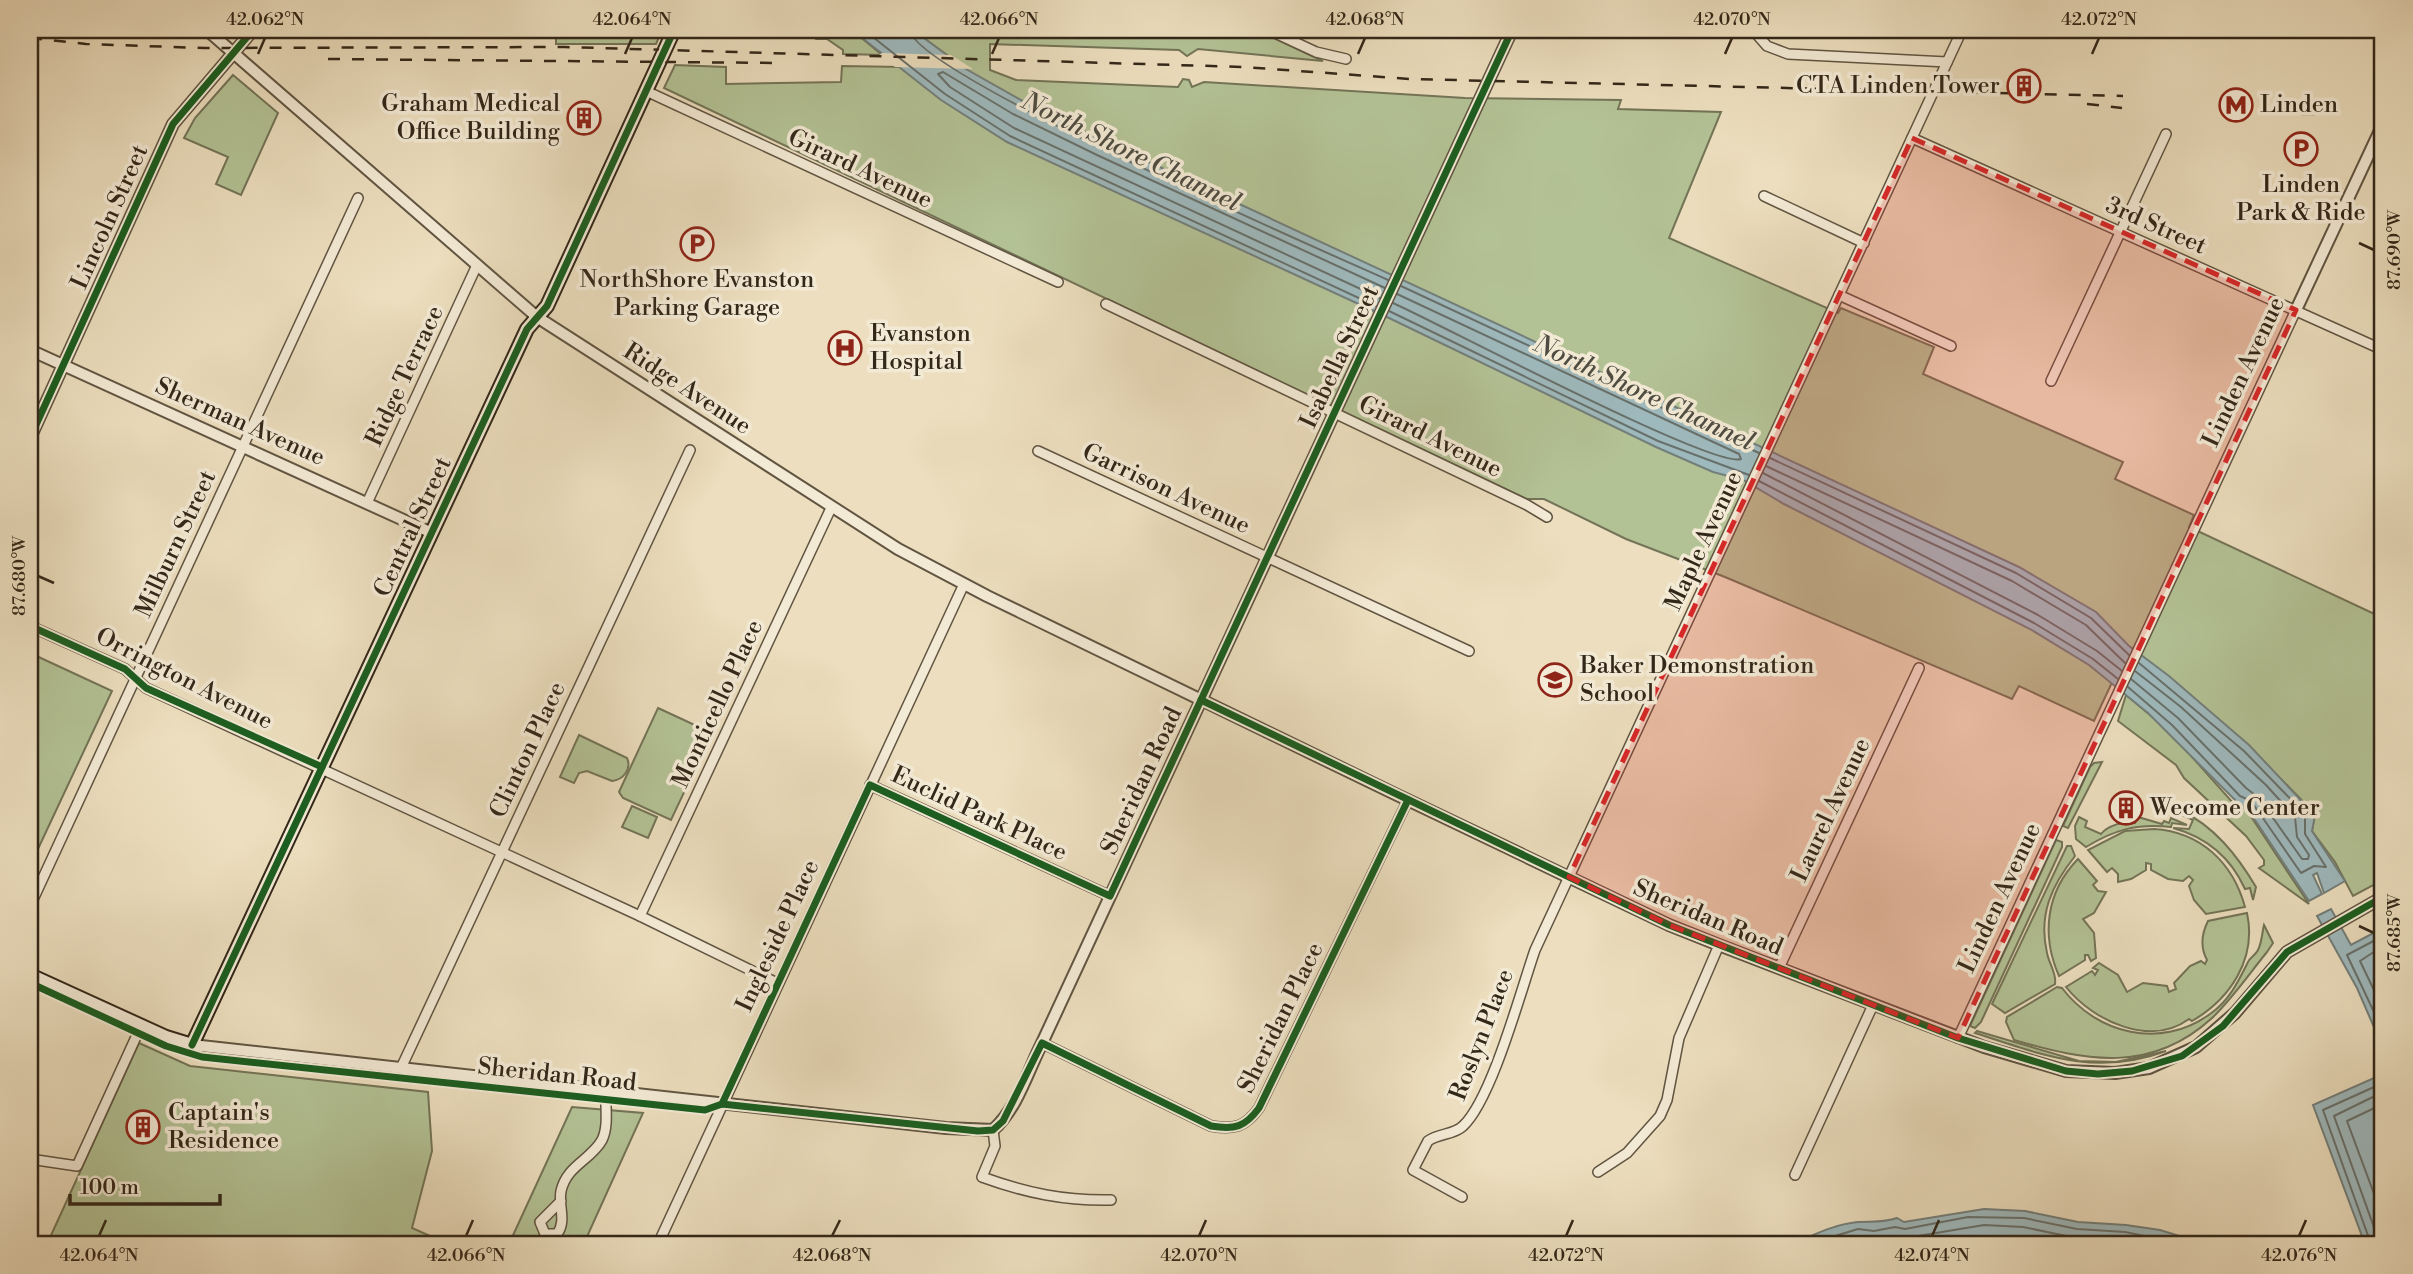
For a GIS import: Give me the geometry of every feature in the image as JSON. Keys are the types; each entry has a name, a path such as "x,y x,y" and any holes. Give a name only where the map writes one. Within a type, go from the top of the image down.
{"main road":[{"name":"Central Street","path":"192,1045 527,329 547,306 674,30"},
{"name":"Sheridan Road","path":"30,975 141,1026 192,1045"}],"street":[{"name":"Ridge Avenue","path":"206,30 537,317 898,549 1201,700"},
{"name":"Lincoln Street","path":"30,438 173,124 253,30"},
{"path":"1269,30 1316,52 1346,59"},
{"name":"Isabella Street","path":"1201,700 1512,30"},
{"path":"1753,30 1767,46 1788,54 1947,62"},
{"name":"Maple Avenue","path":"1569,877 1962,30"},
{"name":"Girard Avenue","path":"646,91 1058,282"},
{"name":"Linden Avenue","path":"1958,1038 2383,124"},
{"path":"2052,381 2166,134"},
{"name":"3rd Street","path":"1912,138 2383,350"},
{"path":"1764,196 1864,243"},
{"name":"Milburn Street","path":"30,906 358,198"},
{"name":"Ridge Terrace","path":"367,503 477,265"},
{"path":"1839,295 1951,346"},
{"name":"Girard Avenue","path":"1106,304 1527,505 1547,517"},
{"name":"Sherman Avenue","path":"30,350 432,533"},
{"name":"Clinton Place","path":"401,1068 690,450"},
{"name":"Garrison Avenue","path":"1038,451 1469,651"},
{"name":"Monticello Place","path":"640,916 831,508"},
{"name":"Ingleside Place","path":"658,1244 964,584"},
{"name":"Orrington Avenue","path":"30,626 125,670 146,688 322,767 777,983"},
{"name":"Laurel Avenue","path":"1779,968 1919,668"},
{"name":"Sheridan Road","path":"192,1045 722,1104 978,1131 993,1130 1012,1107 1201,700 1569,877 1719,945 1958,1038 2066,1071 2115,1073 2149,1068 2182,1056 2210,1037 2235,1013 2271,968 2308,938 2383,897"},
{"name":"Euclid Park Place","path":"870,785 1110,896"},
{"name":"Sheridan Place","path":"1042,1043 1211,1126 1229,1129 1247,1125 1259,1108 1408,800"},
{"name":"Roslyn Place","path":"1462,1197 1413,1170 1428,1141 1460,1129 1474,1112 1508,1033 1535,950 1569,877"},
{"path":"1598,1172 1627,1153 1660,1116 1667,1100 1682,1030 1719,945"},
{"path":"1795,1175 1873,1005"},
{"path":"30,1159 76,1166 141,1026"},
{"path":"561,1201 561,1191 573,1169 602,1140 606,1123 606,1091"},
{"path":"993,1130 995,1146 982,1177 1045,1196 1111,1200"}],"highlighted area":[{"path":"1912,138 2296,310 1958,1038 1669,925 1569,877"}],"green space":[{"path":"454,30 662,30 656,44 556,44 556,32"},
{"path":"806,30 852,30 882,55 843,54 843,50 827,39 816,39"},
{"path":"913,30 1244,30 1253,38 1265,34 1323,61 1198,49 1187,56 1179,50 990,44 990,70 1016,80 1178,87 1183,79 1189,80 1192,87 1204,82 1465,98 1621,100 1618,109 1721,112 1669,238 1838,313 1841,308 1934,347 1923,374 2123,462 2115,479 2194,515 2189,527 2383,618 2383,880 2353,896 2335,862 2312,831 2315,814 2226,726 2129,646 2094,721 2019,686 2012,699 1725,577 1626,539 1544,499 1527,499 664,88 675,65 726,67 726,84 841,82 842,66 964,68"},
{"path":"1970,30 2183,30 1967,36"},
{"path":"233,75 278,113 241,195 216,184 228,157 184,138 195,118"},
{"path":"30,653 112,691 30,866"},
{"path":"2126,695 2168,730 2233,803 2246,809 2309,904 2259,868 2264,865 2264,860 2246,836 2184,778 2176,765 2118,721"},
{"path":"658,708 712,733 671,820 623,798 619,792"},
{"path":"579,735 627,758 626,773 620,779 612,781 587,771 579,773 574,783 560,777"},
{"path":"2102,762 2068,828 2063,826 2090,767 2094,763"},
{"path":"632,806 657,817 648,838 622,827"},
{"path":"2180,810 2204,824 2233,853 2256,887 2253,900 2250,888 2245,889 2225,858 2207,843 2173,828 2189,829 2193,820 2178,813"},
{"path":"2079,817 2087,821 2085,827 2101,834 2116,824 2135,823 2138,817 2162,824 2164,821 2169,823 2171,818 2187,825 2172,823 2171,827 2126,829 2086,847 2076,839 2075,826"},
{"path":"2154,829 2186,836 2213,853 2232,877 2245,907 2206,914 2194,900 2189,886 2193,880 2189,876 2183,881 2168,879 2151,870 2151,864 2146,863 2146,870 2131,879 2118,882 2118,874 2112,868 2107,872 2088,850 2125,831"},
{"path":"2056,840 2062,842 2062,847 1981,1022 1975,1028 1970,1026"},
{"path":"2067,846 2071,846 2075,856 2054,889 2044,925 2047,953 2055,984 2005,1013 1992,1004"},
{"path":"2078,859 2097,881 2093,885 2098,891 2106,892 2094,913 2083,919 2094,933 2096,958 2091,961 2088,955 2085,955 2085,960 2059,976 2050,945 2050,915 2059,885"},
{"path":"2247,913 2248,946 2238,976 2218,1001 2192,1021 2189,1019 2158,1031 2124,1027 2092,1011 2066,987 2092,971 2095,975 2098,970 2093,968 2099,963 2118,975 2127,992 2143,983 2167,986 2169,992 2176,989 2174,983 2190,966 2201,961 2205,964 2207,960 2203,937 2208,921"},
{"path":"2264,925 2273,943 2240,986 2212,1018 2189,1036 2165,1048 2142,1055 2117,1058 2067,1053 2014,1040 2006,1022 2007,1017 2057,987 2062,988 2076,1004 2093,1017 2131,1032 2171,1032 2191,1025 2217,1009 2228,997 2249,960 2258,950"},
{"path":"1977,1031 2079,1061 2116,1062 2093,1063 2070,1060 1975,1033"},
{"path":"139,1043 190,1066 428,1092 432,1151 412,1228 448,1244 47,1244"},
{"path":"2166,1051 2140,1059 2116,1062"},
{"path":"572,1107 643,1113 585,1241 592,1244 509,1244"}],"water":[{"name":"North Shore Channel","path":"852,30 913,30 966,69 1104,141 2019,567 2096,612 2129,646 2169,676 2249,745 2315,815 2312,831 2345,881 2324,893 2317,873 2313,875 2322,894 2309,901 2247,808 2237,802 2148,713 2089,665 2030,629 1784,504 1743,480 1713,472 1656,447 1389,318 1007,142 941,100"},
{"path":"2331,909 2351,945 2383,928 2383,1048 2357,988 2317,916"},
{"path":"2383,1074 2383,1244 2365,1244 2313,1105"},
{"path":"1984,1209 2025,1211 2078,1222 2160,1230 2205,1244 1793,1244 1824,1230 1849,1223 1897,1218 1904,1222"}],"pier":[{"path":"879,55 951,55 973,69 895,67"}],"railway":[{"path":"30,38 86,44 204,48 565,47 1244,67 1410,79 2123,96"},
{"path":"328,59 783,63"},
{"path":"2087,104 2122,108"},
{"path":"2302,114 2319,114"}],"cycle path":[{"path":"30,438 173,124 253,30"},
{"path":"192,1045 527,329 547,306 674,30"},
{"path":"722,1104 870,785 1110,896 1512,30"},
{"path":"30,626 125,669 146,688 322,767"},
{"path":"1201,700 1669,925 1958,1038 2066,1071 2098,1074 2132,1071 2182,1056 2223,1026 2287,952 2383,897"},
{"path":"30,983 166,1046 202,1057 705,1110 722,1104 978,1131 993,1130 1003,1121 1042,1043 1211,1126 1227,1128 1244,1123 1259,1108 1408,800"}],"place":[{"name":"CTA Linden Tower","path":"2024,86"},
{"name":"Linden","path":"2236,105"},
{"name":"Graham Medical Office Building","path":"584,118"},
{"name":"Linden Park & Ride","path":"2301,149"},
{"name":"NorthShore Evanston Parking Garage","path":"697,244"},
{"name":"Evanston Hospital","path":"845,348"},
{"name":"Baker Demonstration School","path":"1555,680"},
{"name":"Wecome Center","path":"2126,808"},
{"name":"Captain's Residence","path":"143,1127"}]}
